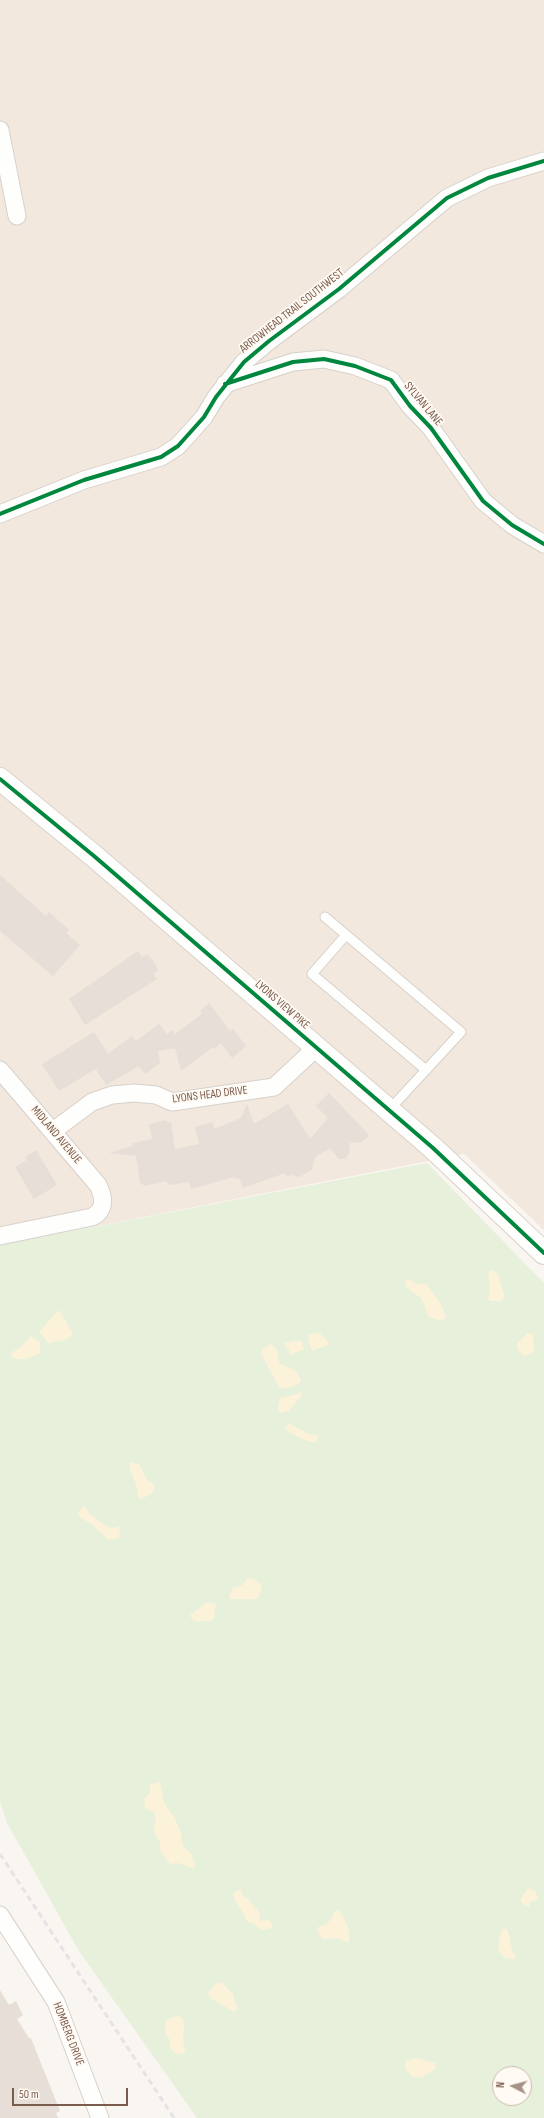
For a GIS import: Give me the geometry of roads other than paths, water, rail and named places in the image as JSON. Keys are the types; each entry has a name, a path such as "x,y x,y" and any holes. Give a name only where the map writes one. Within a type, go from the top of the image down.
{"street":[{"path":"0,130 17,216"},
{"name":"ARROWHEAD TRAIL SOUTHWEST","path":"0,514 84,480 161,457 178,446 191,434 225,384 244,362 339,289 447,198 488,178 544,161"},
{"name":"SYLVAN LANE","path":"225,384 293,362 324,359 355,366 391,380 410,406 431,428 483,501 512,525 544,544"},
{"name":"LYONS VIEW PIKE","path":"0,779 94,856 433,1148 544,1253"},
{"name":"LYONS HEAD DRIVE","path":"53,1131 92,1102 112,1095 134,1093 156,1095 172,1102 274,1087 316,1048"},
{"name":"MIDLAND AVENUE","path":"0,1070 98,1185 103,1195 99,1214 92,1217 0,1236"},
{"name":"HOMBERG DRIVE","path":"0,1915 56,2002 100,2118"}],"lane":[{"path":"325,917 461,1032 388,1110"},
{"path":"346,935 312,974 426,1070"}],"railway":[{"path":"0,1854 174,2118"}]}
